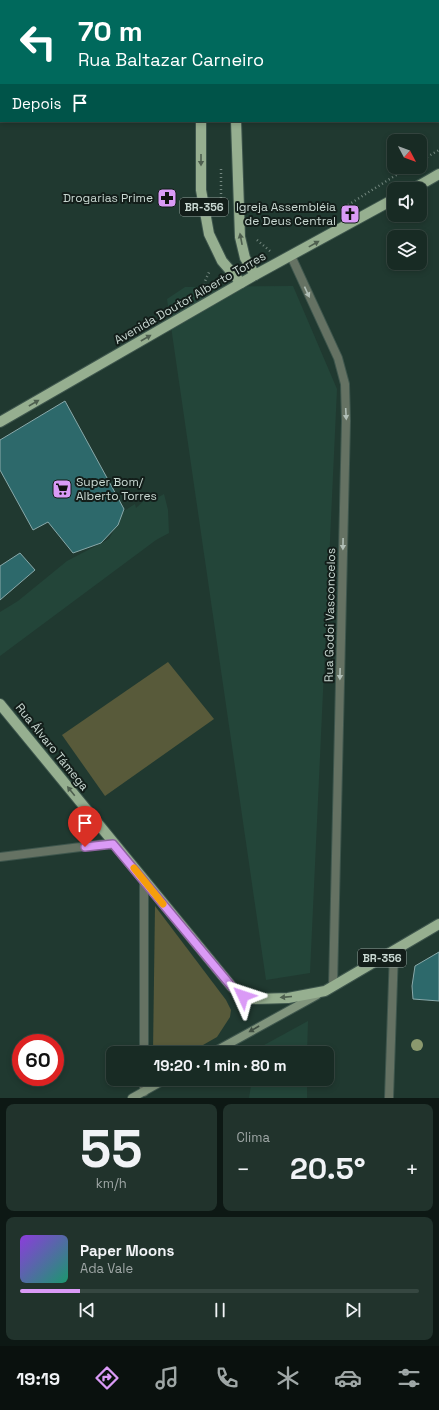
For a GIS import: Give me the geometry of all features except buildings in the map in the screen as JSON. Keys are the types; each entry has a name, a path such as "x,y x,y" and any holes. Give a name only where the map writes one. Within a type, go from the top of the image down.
{"main road":[{"name":"BR-356","path":"201,122 200,190 209,234 222,261 241,283"},
{"name":"BR-356","path":"236,122 240,237 245,258 255,275"},
{"path":"425,182 439,174"},
{"name":"Avenida Doutor Alberto Torres","path":"0,422 255,275 387,203"},
{"name":"Rua Álvaro Támega","path":"0,704 113,844 232,987 243,996 251,999 288,998 329,988"},
{"name":"BR-356","path":"329,988 439,924"},
{"path":"225,1046 329,988"},
{"path":"132,1098 154,1086"}],"street":[{"name":"Rua Godoi Vasconcelos","path":"291,256 338,358 344,384 346,422 329,988"},
{"path":"0,857 113,844"},
{"path":"144,880 144,1046"},
{"path":"389,1098 394,951"},
{"path":"144,1086 144,1092"}],"path":[{"path":"427,157 439,150"}],"shaded area":[{"path":"293,286 337,389 310,973 266,980 167,299 185,287"},
{"path":"151,494 157,498 164,494 168,510 169,533 156,540 0,656 0,612 18,601 67,561 109,539 124,511 135,504 136,508"},
{"path":"168,662 214,719 105,796 62,735"},
{"path":"155,906 226,1000 231,1010 230,1017 217,1037 201,1046 153,1046"},
{"path":"308,1021 307,1046 262,1046"},
{"path":"251,1086 307,1086 307,1098 249,1098"}],"slow traffic":[{"path":"134,868 163,904"}],"place":[{"name":"Drogarias Prime","path":"167,198"},
{"name":"Igreja Assembléia de Deus Central","path":"350,214"},
{"name":"Super Bom/ Alberto Torres","path":"62,489"}],"route":[{"path":"85,847 113,844 232,987 243,996"}]}
